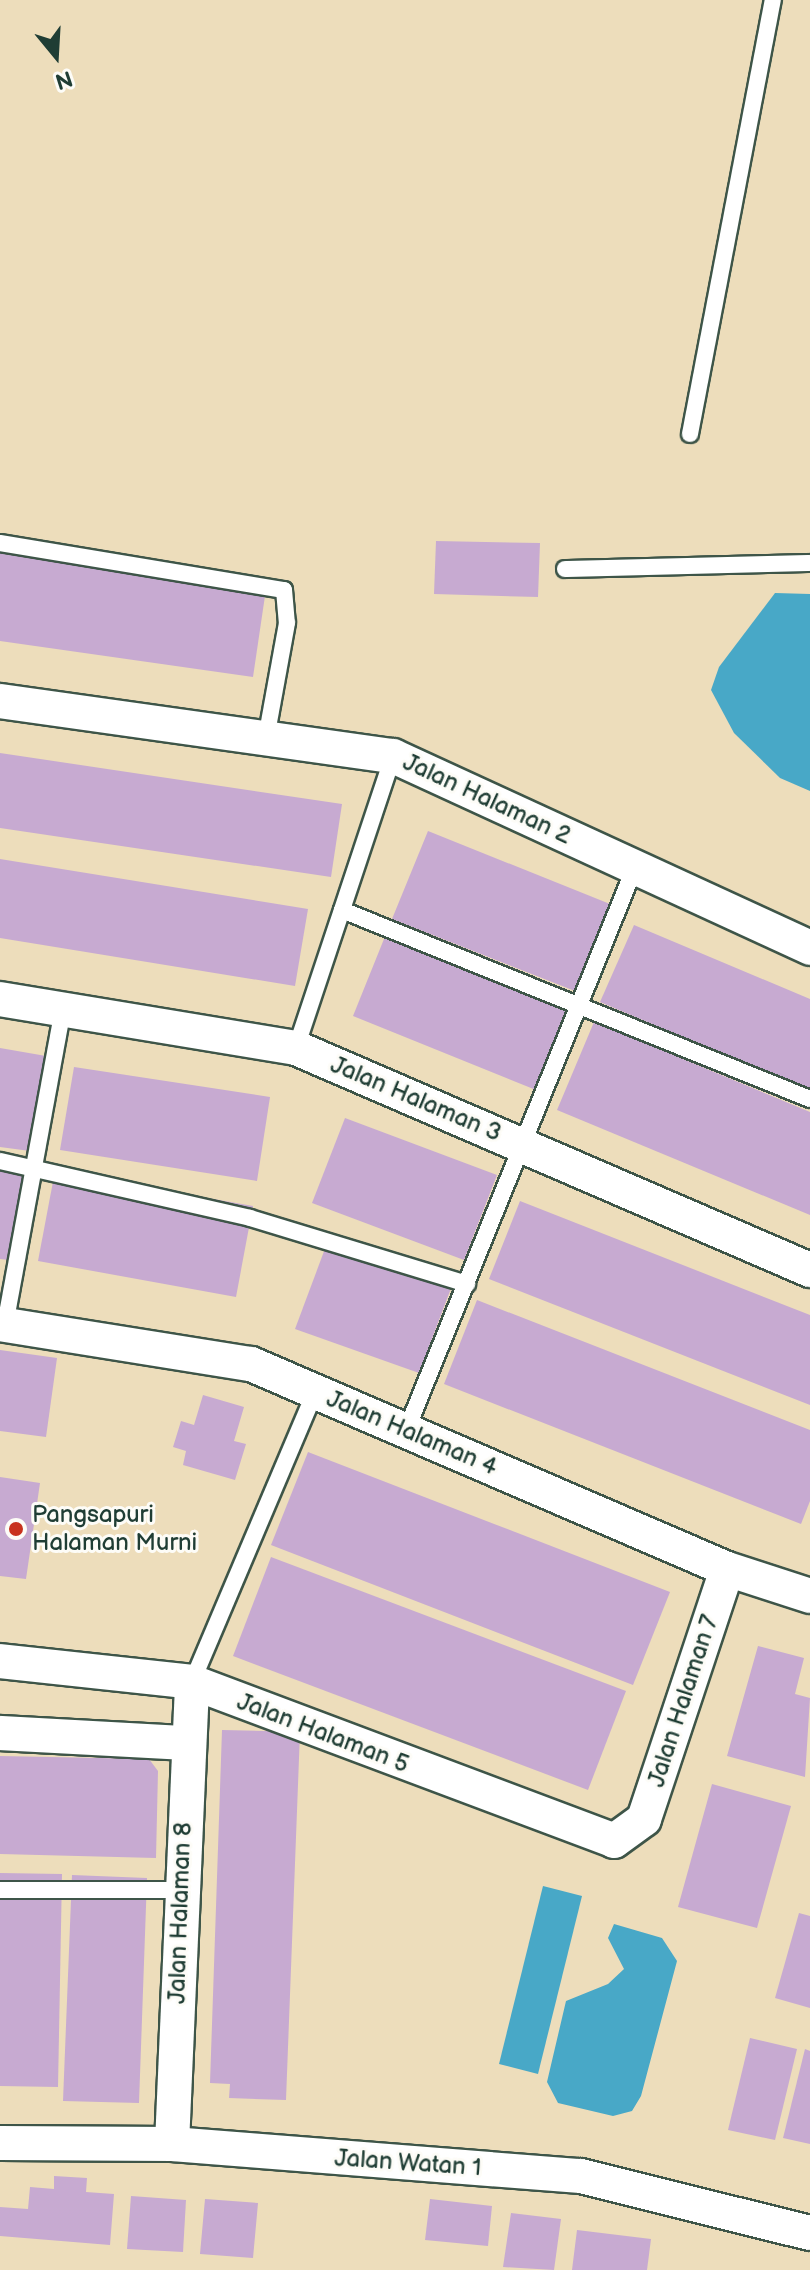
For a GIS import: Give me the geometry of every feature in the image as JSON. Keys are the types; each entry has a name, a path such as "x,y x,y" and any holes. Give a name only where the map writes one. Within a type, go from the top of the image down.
{"street":[{"name":"Jalan Halaman 2","path":"0,701 393,756 810,948"},
{"name":"Jalan Halaman 3","path":"0,999 296,1048 810,1270"},
{"name":"Jalan Halaman 4","path":"2,1324 251,1364 727,1569 810,1596"},
{"name":"Jalan Halaman 7","path":"636,1832 727,1569"},
{"name":"Jalan Halaman 5","path":"0,1661 192,1682 602,1839 636,1832"},
{"name":"Jalan Halaman 8","path":"172,2144 184,1743 192,1682"},
{"path":"0,1733 184,1743"},
{"name":"Jalan Watan 1","path":"0,2143 172,2144 581,2176 810,2233"}],"lane":[{"path":"690,434 773,0"},
{"path":"0,543 259,580 284,590 287,623 266,738"},
{"path":"565,569 810,563"},
{"path":"296,1048 393,756"},
{"path":"406,1431 525,1145 635,867"},
{"path":"342,910 810,1099"},
{"path":"2,1324 63,1009"},
{"path":"0,1161 34,1166 250,1218 467,1284"},
{"path":"192,1682 315,1392"},
{"path":"0,1890 181,1890"}],"water":[{"path":"775,593 810,594 810,791 780,778 734,733 711,690 719,667"},
{"path":"543,1886 582,1896 538,2074 499,2064"},
{"path":"614,1924 662,1938 677,1961 641,2096 632,2111 613,2116 558,2103 547,2082 566,2001 608,1984 624,1969 608,1938"}],"building":[{"path":"436,541 540,543 538,597 434,594"},
{"path":"0,551 266,589 253,677 0,641"},
{"path":"0,753 342,804 331,877 0,828"},
{"path":"428,831 610,904 575,991 392,919"},
{"path":"0,859 308,909 295,986 0,938"},
{"path":"634,925 810,999 810,1091 600,1002"},
{"path":"386,934 570,1007 536,1090 353,1016"},
{"path":"594,1022 810,1112 810,1215 557,1110"},
{"path":"0,1048 46,1056 30,1151 0,1147"},
{"path":"74,1067 270,1097 257,1181 60,1150"},
{"path":"345,1118 497,1175 464,1260 312,1203"},
{"path":"0,1162 24,1166 9,1260 0,1259"},
{"path":"55,1171 253,1206 236,1297 38,1261"},
{"path":"520,1201 810,1315 810,1405 489,1279"},
{"path":"329,1238 453,1283 419,1373 295,1329"},
{"path":"477,1300 810,1430 810,1501 801,1524 444,1384"},
{"path":"0,1350 57,1358 46,1437 0,1431"},
{"path":"203,1395 244,1407 234,1441 246,1444 235,1480 183,1465 186,1451 173,1447 181,1421 194,1425"},
{"path":"308,1452 670,1592 633,1685 271,1545"},
{"name":"Pangsapuri Halaman Murni","path":"0,1477 40,1483 26,1579 0,1576"},
{"path":"271,1557 626,1691 588,1790 233,1656"},
{"path":"758,1646 804,1658 795,1694 810,1698 805,1777 727,1756"},
{"path":"222,1730 300,1732 286,2100 229,2098 230,2084 210,2083"},
{"path":"0,1756 149,1759 158,1771 156,1858 0,1854"},
{"path":"712,1784 791,1806 757,1928 678,1907"},
{"path":"0,1873 62,1874 58,2087 0,2086"},
{"path":"72,1875 147,1878 139,2103 63,2101"},
{"path":"799,1913 810,1916 810,2008 775,1998"},
{"path":"750,2038 797,2049 775,2140 728,2130"},
{"path":"805,2049 810,2051 810,2144 783,2138"},
{"path":"54,2176 87,2178 86,2192 114,2194 110,2245 0,2236 0,2207 28,2209 30,2187 54,2189"},
{"path":"131,2196 186,2200 183,2252 127,2249"},
{"path":"205,2199 258,2203 253,2258 200,2254"},
{"path":"430,2199 492,2206 488,2246 425,2240"},
{"path":"511,2213 561,2219 554,2270 503,2267"},
{"path":"577,2230 651,2239 647,2270 572,2270"}],"place":[{"name":"Pangsapuri Halaman Murni","path":"16,1529"}]}
